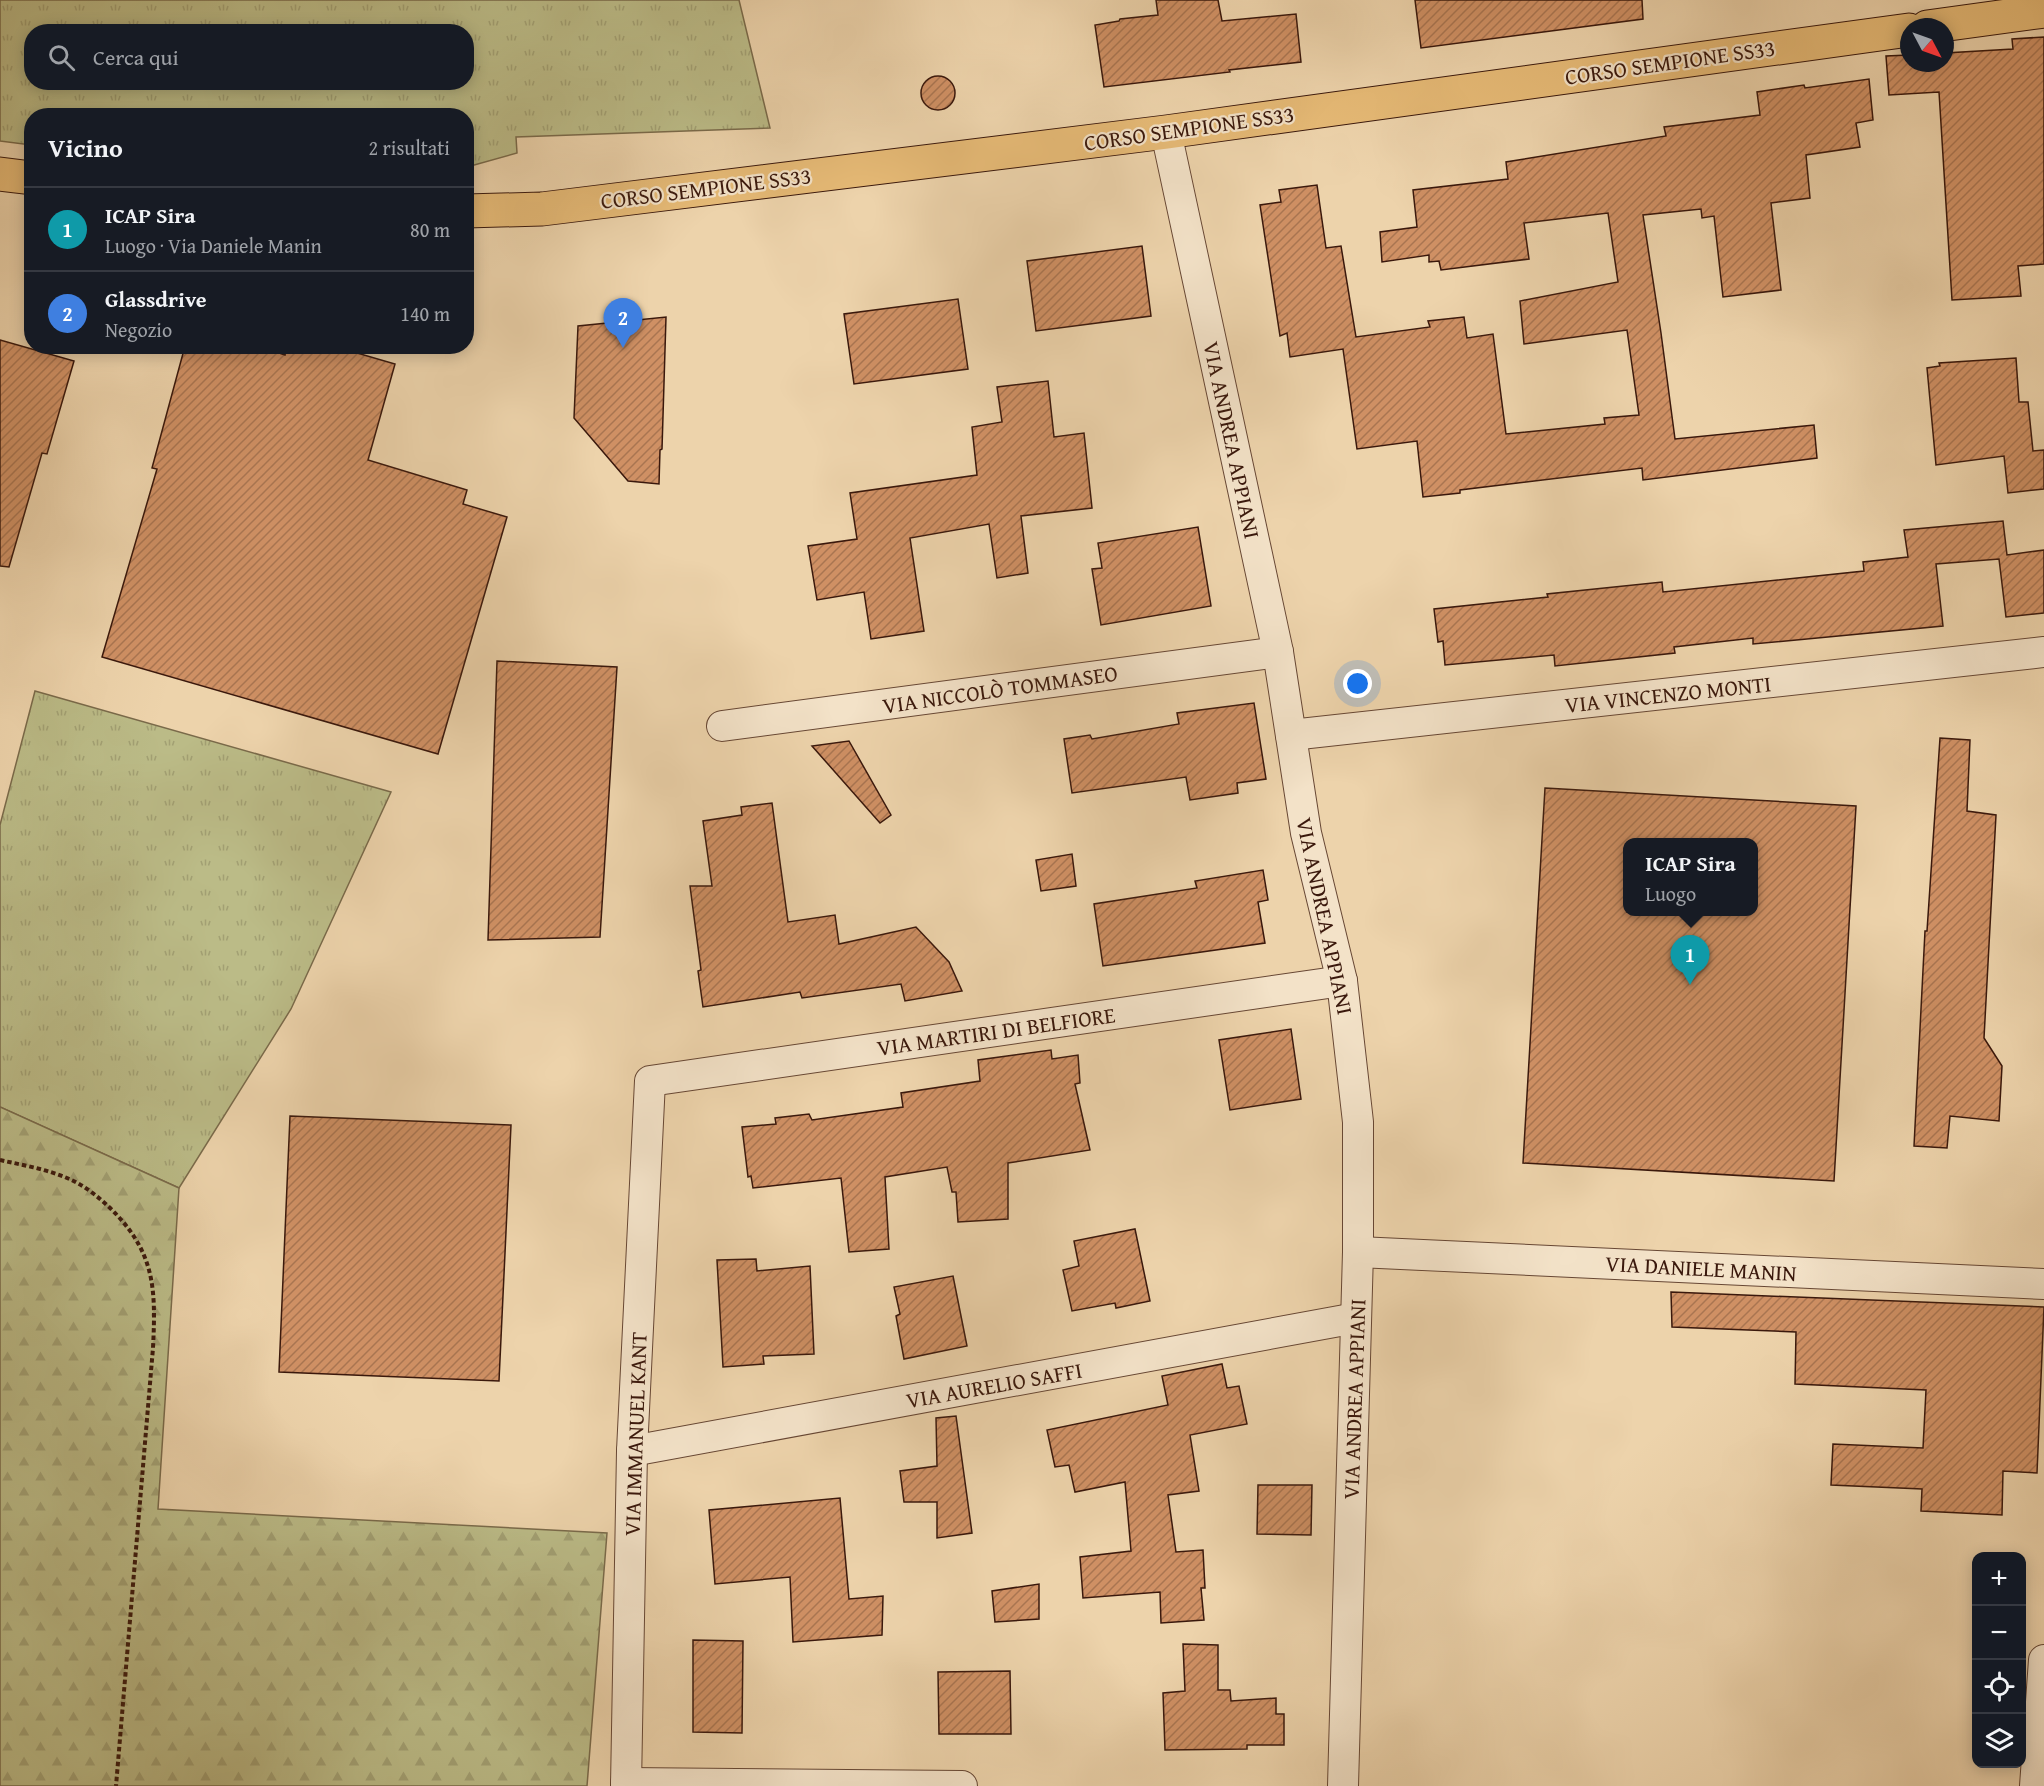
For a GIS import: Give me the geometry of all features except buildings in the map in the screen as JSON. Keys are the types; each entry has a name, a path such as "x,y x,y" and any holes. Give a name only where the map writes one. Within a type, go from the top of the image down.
{"main road":[{"path":"1954,23 2044,11"},
{"name":"CORSO SEMPIONE SS33","path":"474,211 542,209 1166,132 1900,31"},
{"path":"0,174 24,177"}],"street":[{"name":"VIA ANDREA APPIANI","path":"1166,132 1278,652 1306,833 1342,981 1358,1122 1358,1252 1343,1786"},
{"name":"VIA NICCOLÒ TOMMASEO","path":"722,726 1278,652"},
{"name":"VIA VINCENZO MONTI","path":"1291,735 2044,652"},
{"name":"VIA MARTIRI DI BELFIORE","path":"650,1081 1342,981"},
{"name":"VIA IMMANUEL KANT","path":"626,1784 632,1451 650,1081"},
{"name":"VIA DANIELE MANIN","path":"1358,1252 2044,1284"},
{"name":"VIA AURELIO SAFFI","path":"632,1451 1356,1318"},
{"path":"2035,1786 2044,1659"},
{"path":"626,1784 962,1786"}],"path":[{"path":"0,1160 68,1178 97,1196 123,1220 142,1248 152,1281 153,1348 116,1786"}],"green space":[{"path":"0,0 739,0 770,128 516,137 517,153 474,165 474,108 24,108 24,144 0,141"},
{"path":"35,691 391,792 291,1009 179,1188 0,1107 0,825"},
{"path":"0,1107 179,1188 158,1509 607,1533 587,1786 0,1786"}],"place":[{"name":"Glassdrive","path":"623,348"},
{"name":"ICAP Sira","path":"1690,985"}]}
